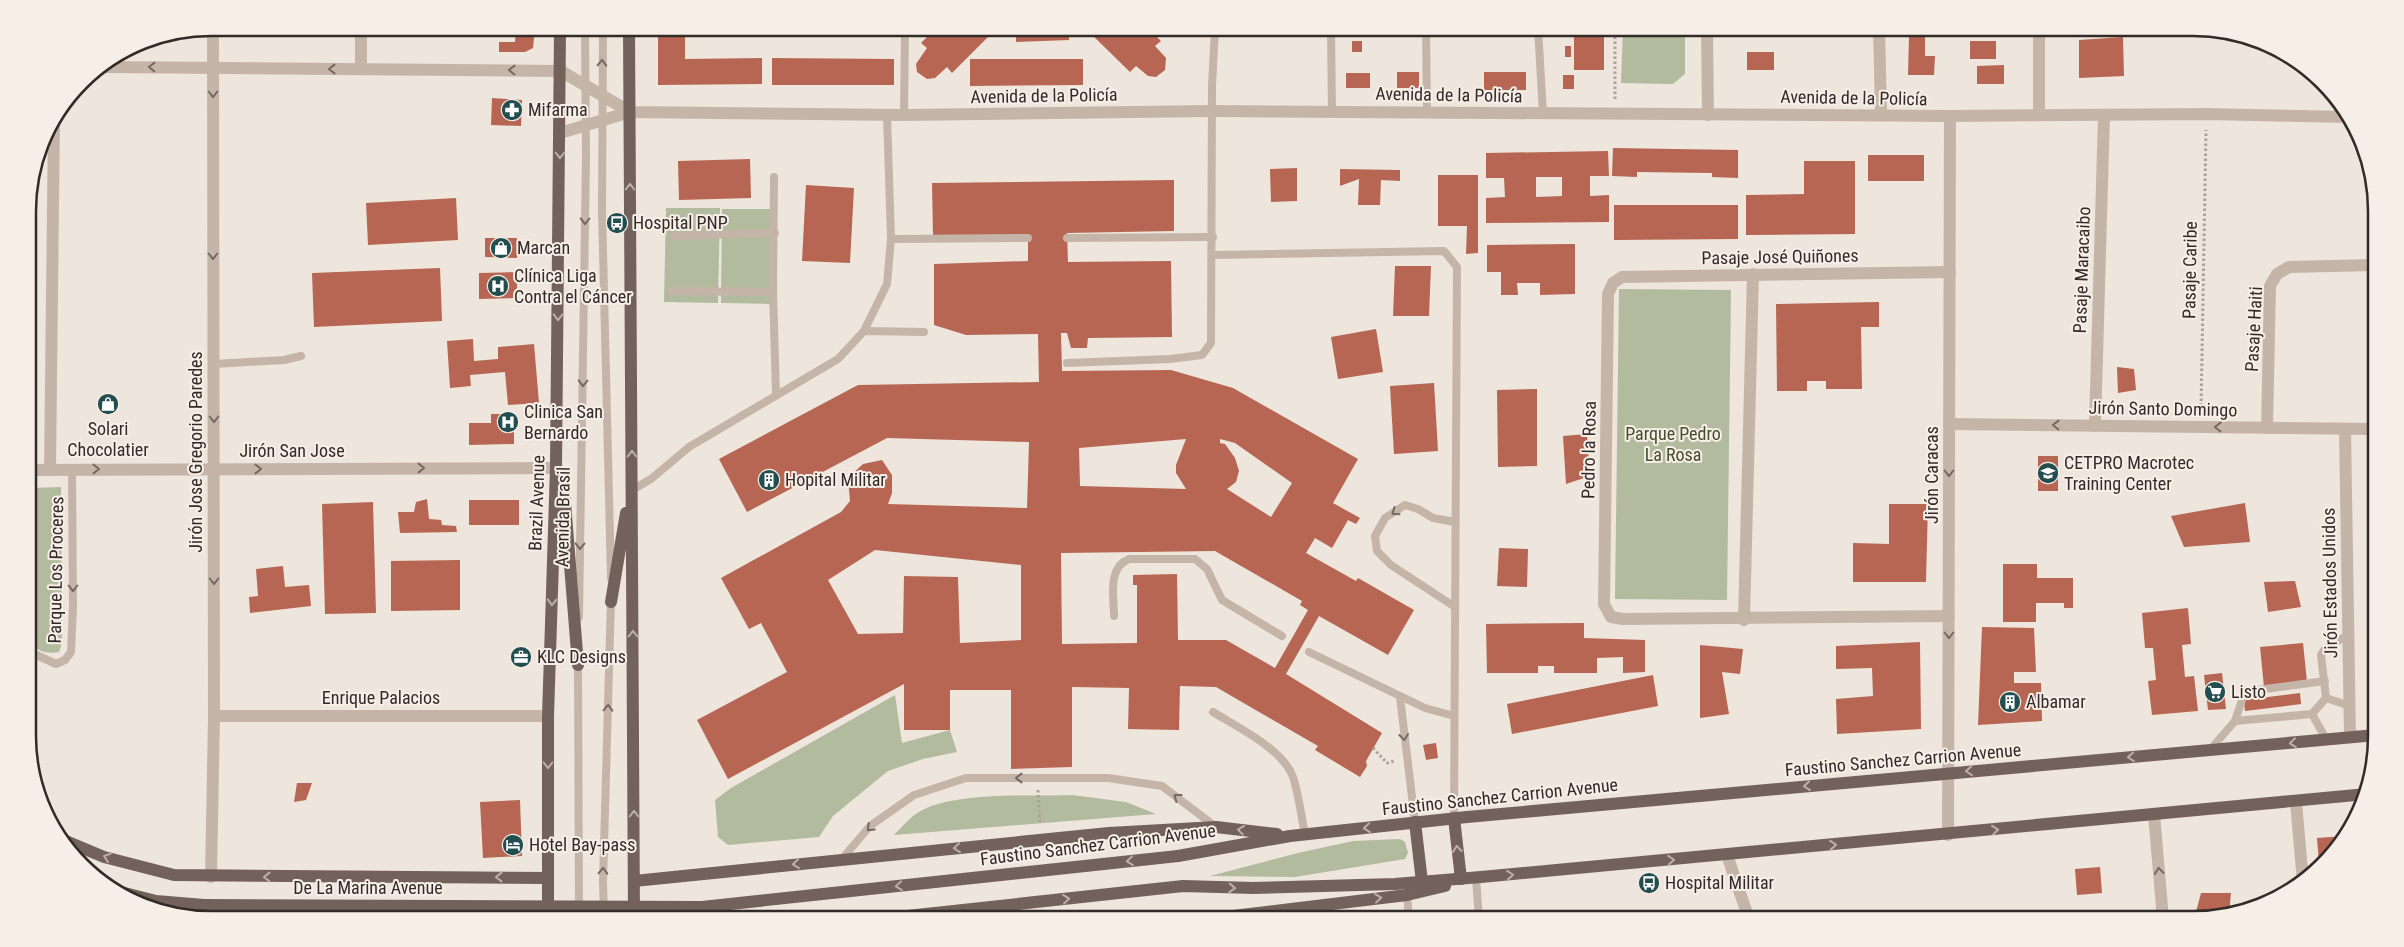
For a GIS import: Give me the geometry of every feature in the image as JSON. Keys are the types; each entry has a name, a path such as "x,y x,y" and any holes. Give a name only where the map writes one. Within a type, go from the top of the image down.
{"main road":[{"name":"Brazil Avenue","path":"548,911 548,716 556,468 560,37"},
{"path":"629,37 634,911"},
{"path":"556,468 564,490 578,665"},
{"path":"611,602 632,484"},
{"name":"Faustino Sanchez Carrion Avenue","path":"629,907 702,907 1178,856 1290,836 1454,818 2368,736"},
{"path":"956,911 1184,886 1253,888 1422,882 1476,878 2357,795"},
{"path":"1454,818 1461,879"},
{"path":"1415,822 1422,882"},
{"path":"634,881 1109,832 1216,827 1290,836"},
{"path":"75,845 104,857 140,868 174,875 211,877 548,878"},
{"path":"1282,910 1407,896 1446,886 1461,879"},
{"name":"De La Marina Avenue","path":"153,900 204,905 629,907"}],"street":[{"path":"1707,36 1708,115"},
{"path":"1879,36 1881,114"},
{"path":"2039,36 2039,115"},
{"name":"Jirón Jose Gregorio Paredes","path":"211,877 214,716 213,37"},
{"path":"361,37 361,69"},
{"path":"113,67 561,71"},
{"name":"Avenida de la Policía","path":"561,71 630,112 904,115 1212,111 1708,115 1881,114 1950,116 2206,114 2339,117"},
{"path":"560,133 630,112"},
{"name":"Pasaje Maracaibo","path":"2095,426 2104,115"},
{"name":"Jirón Caracas","path":"1948,835 1950,116"},
{"path":"50,470 54,134"},
{"name":"Pasaje Haiti","path":"2267,428 2270,286 2277,274 2289,267 2368,265"},
{"name":"Pasaje José Quiñones","path":"1613,284 1622,277 1950,272"},
{"path":"1753,274 1744,620 1949,616"},
{"name":"Pedro la Rosa","path":"1613,284 1608,294 1604,604 1611,617 1623,619 1744,620"},
{"name":"Jirón Santo Domingo","path":"1950,424 2368,429"},
{"name":"Jirón Estados Unidos","path":"2345,429 2350,738"},
{"name":"Jirón San Jose","path":"36,470 556,468"},
{"name":"Enrique Palacios","path":"214,716 548,716"},
{"path":"2296,802 2302,872"},
{"path":"2154,814 2162,910"},
{"path":"1727,855 1746,910"}],"lane":[{"path":"1067,363 1170,360 1202,355 1212,343 1212,111 1215,36"},
{"path":"1331,36 1332,112"},
{"path":"1426,36 1427,112"},
{"path":"1538,36 1543,114"},
{"path":"585,37 585,84"},
{"path":"603,37 601,95 611,602 604,911"},
{"path":"904,115 905,37"},
{"name":"Avenida Brasil","path":"579,911 578,665 585,84"},
{"path":"632,484 651,479 689,447 838,359 864,331 886,284 891,239 887,115"},
{"path":"774,178 773,292 776,395"},
{"path":"675,236 775,233"},
{"path":"1067,238 1213,236"},
{"path":"891,239 1028,238"},
{"path":"1213,255 1444,251 1457,267 1454,818"},
{"path":"671,292 773,292"},
{"path":"864,331 924,332"},
{"path":"214,364 284,360 300,356"},
{"name":"Parque Los Proceres","path":"36,655 56,664 65,660 71,652 73,606 72,470"},
{"path":"1455,522 1433,518 1418,509 1405,505 1385,518 1375,536 1377,551 1391,565 1455,607"},
{"path":"1114,616 1114,572 1122,562 1130,559 1195,559 1206,569 1222,600 1282,636"},
{"path":"2235,721 2312,714 2326,698 2322,652 2349,634"},
{"path":"1309,652 1400,697 1425,708 1454,716"},
{"path":"2209,751 2235,721 2243,697 2250,691 2325,681"},
{"path":"1400,697 1415,822"},
{"path":"2326,698 2350,706"},
{"path":"1213,712 1256,738 1281,759 1293,776 1305,834"},
{"path":"2312,714 2326,740"},
{"path":"842,860 870,826 914,795 966,778 1108,778 1162,786 1216,827"},
{"path":"1476,878 1478,910"},
{"path":"1407,896 1409,910"}],"path":[{"path":"1615,36 1615,114"},
{"name":"Pasaje Caribe","path":"2201,427 2206,114"},
{"path":"1373,748 1387,762 1407,759"},
{"path":"1037,778 1041,839"}],"green space":[{"path":"1623,36 1685,36 1685,74 1673,84 1621,83"},
{"path":"666,208 720,208 718,303 664,302"},
{"path":"722,209 777,209 775,304 721,303"},
{"name":"Parque Pedro La Rosa","path":"1619,289 1731,290 1727,600 1615,599"},
{"path":"61,487 62,643 59,652 51,653 43,652 36,647 36,488"},
{"path":"895,695 902,743 950,730 957,752 923,759 888,771 833,816 819,837 728,845 718,837 715,800 731,788"},
{"path":"1072,795 1126,802 1156,814 894,835 913,816 928,808 946,802 989,796"},
{"path":"1400,839 1405,842 1408,853 1405,859 1295,877 1210,876 1353,841"}],"building":[{"path":"1574,36 1604,36 1604,70 1574,70"},
{"path":"1909,36 1925,36 1925,56 1935,56 1934,75 1908,75"},
{"path":"515,37 534,37 533,48 525,52 499,52 499,42 515,42"},
{"path":"658,37 685,37 685,59 762,58 762,84 658,85"},
{"path":"927,37 988,37 952,73 947,67 935,78 927,79 917,72 916,64 927,48 921,43"},
{"path":"1016,37 1069,37 1069,40 1016,42"},
{"path":"1094,37 1157,37 1161,41 1155,46 1166,58 1165,70 1156,77 1148,76 1136,66 1130,72"},
{"path":"2123,37 2124,76 2079,78 2079,40"},
{"path":"1352,41 1362,41 1362,52 1352,52"},
{"path":"1970,41 1996,41 1996,59 1970,59"},
{"path":"1565,46 1571,46 1571,57 1565,57"},
{"path":"1747,52 1774,52 1774,70 1747,70"},
{"path":"772,58 894,59 894,85 772,85"},
{"path":"970,59 1083,59 1083,85 970,86"},
{"path":"2004,65 2004,84 1977,84 1977,66"},
{"path":"1397,72 1419,72 1419,88 1397,88"},
{"path":"1484,72 1526,72 1526,90 1484,90"},
{"path":"1346,73 1370,73 1370,88 1346,88"},
{"path":"1563,75 1574,75 1574,89 1563,89"},
{"path":"492,98 522,100 521,126 491,125"},
{"path":"1613,148 1738,150 1738,178 1712,177 1712,173 1637,172 1637,177 1612,176"},
{"path":"1608,151 1609,176 1590,176 1590,196 1609,195 1609,222 1486,223 1486,198 1505,197 1504,178 1486,178 1486,153","holes":["1536,177 1562,177 1562,196 1536,197"]},
{"path":"1868,155 1924,155 1924,181 1868,181"},
{"path":"750,159 751,198 679,200 678,161"},
{"path":"1804,161 1855,161 1855,234 1746,235 1746,195 1804,194"},
{"path":"1297,168 1297,201 1271,202 1270,169"},
{"path":"1340,169 1400,170 1400,181 1381,180 1380,205 1358,205 1359,179 1340,186"},
{"path":"1438,175 1478,175 1478,253 1466,254 1467,226 1438,226"},
{"name":"Hopital Militar","path":"1174,180 1174,231 1067,233 1068,262 1171,261 1172,337 1088,338 1087,348 1071,348 1067,333 1061,333 1062,371 1171,370 1233,388 1358,459 1333,503 1360,518 1356,524 1348,520 1332,548 1315,538 1306,553 1356,581 1358,578 1414,610 1388,655 1319,616 1286,674 1382,733 1366,761 1367,766 1360,777 1315,750 1318,746 1216,687 1180,686 1179,730 1128,729 1129,688 1072,687 1072,767 1011,769 1011,690 950,690 950,730 904,730 904,684 728,779 697,720 787,672 761,623 749,629 721,578 841,512 850,501 848,478 863,464 882,460 892,475 892,493 888,504 1027,508 1029,442 887,438 747,512 719,459 858,385 1039,382 1038,334 966,335 934,325 934,264 1028,261 1028,235 933,237 932,183","holes":["1186,439 1176,465 1176,473 1186,489 1080,486 1079,448","1220,439 1235,443 1292,483 1271,517 1227,489 1236,482 1239,471 1235,458 1225,444 1220,443","875,550 1021,565 1021,640 960,643 958,577 904,576 903,633 858,634 828,580","1215,551 1302,601 1300,605 1308,610 1275,668 1226,640 1178,640 1177,574 1133,575 1133,585 1137,585 1137,643 1062,644 1061,553"]},
{"path":"806,185 854,188 850,263 802,261"},
{"path":"456,198 458,240 368,245 366,203"},
{"path":"1614,205 1738,205 1738,239 1614,240"},
{"name":"Marcan","path":"485,238 517,238 517,258 485,257"},
{"path":"1575,244 1575,294 1540,295 1540,283 1517,283 1518,295 1501,295 1501,272 1487,272 1487,245"},
{"path":"1395,266 1431,266 1429,316 1393,316"},
{"path":"440,268 442,321 314,327 312,273"},
{"name":"Clínica Liga Contra el Cáncer","path":"517,272 517,298 479,299 479,273"},
{"path":"1879,302 1879,327 1861,327 1862,389 1826,389 1826,381 1807,381 1807,391 1777,391 1776,304"},
{"path":"1376,329 1383,372 1338,379 1331,337"},
{"path":"473,339 474,361 498,359 498,347 534,344 539,403 508,405 505,372 470,375 471,386 450,388 447,341"},
{"path":"2117,367 2134,369 2136,390 2118,393"},
{"path":"1434,383 1438,451 1394,454 1390,386"},
{"path":"1537,389 1537,466 1498,467 1497,390"},
{"path":"491,414 514,414 514,444 469,445 469,423 491,423"},
{"path":"1587,434 1590,476 1566,484 1563,436"},
{"name":"CETPRO Macrotec Training Center","path":"2038,456 2058,456 2058,491 2038,491"},
{"path":"427,499 429,519 441,520 442,525 456,526 457,532 400,533 398,512 414,512 416,502"},
{"path":"469,500 519,500 519,525 469,525"},
{"path":"373,502 376,613 325,614 322,504"},
{"path":"2245,503 2250,542 2184,547 2171,516"},
{"path":"1889,504 1928,504 1926,582 1853,582 1853,543 1889,544"},
{"path":"1499,548 1528,549 1527,587 1497,586"},
{"path":"460,560 460,610 391,611 391,561"},
{"path":"2003,564 2037,564 2037,578 2073,578 2073,608 2064,608 2064,603 2036,603 2036,622 2003,622"},
{"path":"283,566 285,587 309,585 311,606 250,613 249,597 258,596 256,569"},
{"path":"2295,581 2301,607 2268,612 2264,582"},
{"path":"2188,608 2191,644 2182,645 2185,677 2194,676 2198,711 2152,715 2148,681 2156,680 2153,648 2145,648 2142,613"},
{"path":"1584,623 1584,638 1645,640 1645,672 1623,673 1623,657 1597,658 1597,673 1554,673 1554,666 1538,666 1538,673 1487,673 1486,624"},
{"path":"1982,627 2034,628 2036,672 2014,672 2014,683 2041,683 2042,721 1978,725"},
{"path":"1920,642 1921,729 1837,734 1836,699 1873,696 1872,668 1836,669 1836,646"},
{"path":"2303,643 2307,682 2264,687 2260,647"},
{"path":"1700,645 1743,649 1740,674 1722,672 1729,714 1700,718"},
{"name":"Listo","path":"2222,673 2226,709 2208,710 2204,675"},
{"path":"1653,675 1658,706 1512,734 1507,704"},
{"path":"2300,693 2301,704 2245,711 2244,700"},
{"path":"1436,743 1438,758 1426,760 1423,745"},
{"path":"297,783 312,783 306,800 294,802"},
{"path":"520,800 522,856 483,858 480,802"},
{"path":"2336,837 2319,858 2317,838"},
{"path":"2100,867 2102,893 2077,895 2075,869"},
{"path":"2201,893 2231,893 2230,907 2197,910"}],"place":[{"name":"Mifarma","path":"512,110"},
{"name":"Hospital PNP","path":"617,223"},
{"name":"Marcan","path":"501,248"},
{"name":"Clínica Liga Contra el Cáncer","path":"498,286"},
{"name":"Solari Chocolatier","path":"108,404"},
{"name":"Clinica San Bernardo","path":"508,422"},
{"name":"CETPRO Macrotec Training Center","path":"2048,473"},
{"name":"Hopital Militar","path":"769,480"},
{"name":"KLC Designs","path":"521,657"},
{"name":"Listo","path":"2215,692"},
{"name":"Albamar","path":"2010,702"},
{"name":"Hotel Bay-pass","path":"513,845"},
{"name":"Hospital Militar","path":"1649,883"}]}
